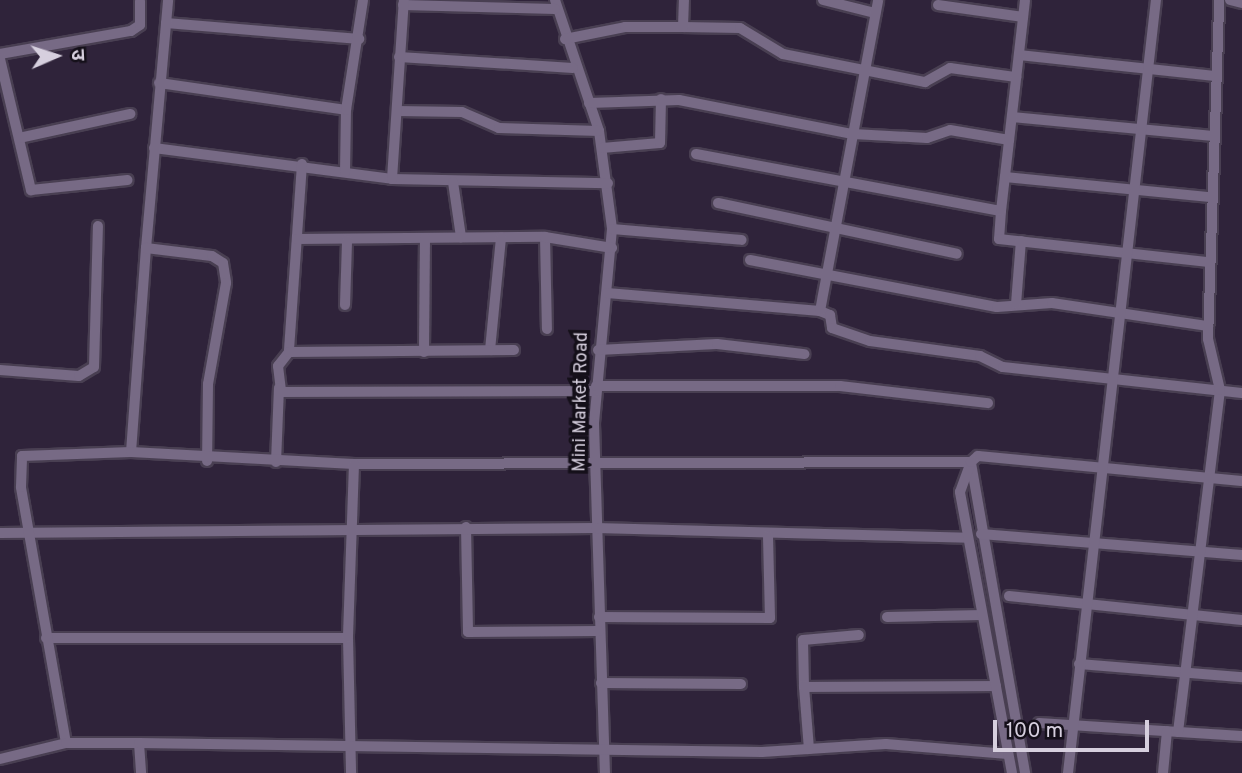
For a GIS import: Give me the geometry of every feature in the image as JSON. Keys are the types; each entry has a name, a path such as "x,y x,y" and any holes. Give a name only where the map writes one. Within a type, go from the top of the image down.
{"street":[{"path":"131,452 159,83 168,0"},
{"path":"345,172 346,110 363,0"},
{"path":"683,27 684,0"},
{"path":"823,0 876,13"},
{"path":"820,311 878,0"},
{"path":"1025,0 999,239 1209,262"},
{"path":"1068,773 1110,379 1156,0"},
{"path":"1163,773 1188,671 1220,390 1208,326 1210,197 1219,0"},
{"path":"127,180 36,193 19,138 0,57 131,31 140,24 140,1"},
{"path":"392,178 404,3 555,5"},
{"name":"Mini Market Road","path":"555,5 573,68 598,131 608,183 612,229 607,293 598,350 595,464 605,773"},
{"path":"938,5 1023,17"},
{"path":"166,23 359,39"},
{"path":"565,38 625,27 752,31 783,54 925,82 950,68 1016,77"},
{"path":"1019,55 1215,76"},
{"path":"400,57 573,68"},
{"path":"159,83 346,110"},
{"path":"602,148 660,143 662,99"},
{"path":"589,103 662,99 853,134 928,138 950,130 1009,141"},
{"path":"397,111 462,112 499,128 598,131"},
{"path":"19,138 130,114"},
{"path":"1012,117 1213,136"},
{"path":"154,148 303,164 392,178 453,182 608,183"},
{"path":"696,154 844,184 1001,211"},
{"path":"289,352 303,164"},
{"path":"1005,177 1210,197"},
{"path":"453,182 461,237"},
{"path":"719,203 834,232 957,254"},
{"path":"0,370 79,376 94,367 98,226"},
{"path":"612,229 742,240"},
{"path":"297,239 545,237 612,248"},
{"path":"545,237 547,329"},
{"path":"424,352 425,238"},
{"path":"491,350 501,238"},
{"path":"345,305 347,240"},
{"path":"1016,304 1021,241"},
{"path":"146,248 212,256 223,263 226,283 208,384 207,461"},
{"path":"750,261 827,272 997,307 1016,304 1119,310 1208,326"},
{"path":"607,293 820,311 830,315 832,328 870,341 1110,379 1242,393"},
{"path":"598,350 717,344 804,354"},
{"path":"276,463 280,359 289,352 514,349"},
{"path":"279,388 294,397 840,386 988,403"},
{"path":"66,743 29,530 22,456 131,452 207,461 354,464 971,462"},
{"path":"1012,773 968,538 960,481 971,462 978,456 1242,481"},
{"path":"971,462 981,534 1025,773"},
{"path":"351,773 348,638 354,464"},
{"path":"466,527 468,632 599,631"},
{"path":"0,533 29,530 596,527 768,536 968,538"},
{"path":"981,534 1242,555"},
{"path":"599,617 769,618 768,536"},
{"path":"1009,596 1242,620"},
{"path":"887,617 982,615"},
{"path":"809,749 803,640 859,635"},
{"path":"46,638 348,638"},
{"path":"1079,664 1242,677"},
{"path":"601,683 741,684"},
{"path":"804,687 996,686"},
{"path":"1039,723 1242,736"},
{"path":"0,759 66,743 349,743 604,752 809,749 886,744 1008,754"},
{"path":"139,743 141,773"}]}
